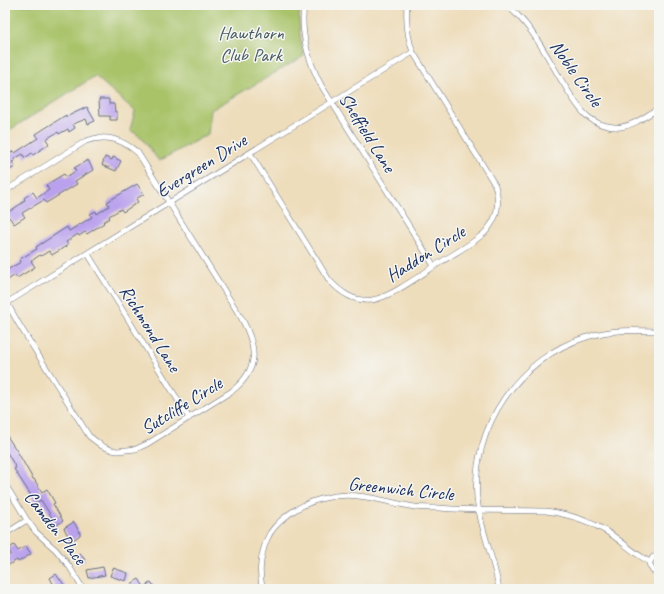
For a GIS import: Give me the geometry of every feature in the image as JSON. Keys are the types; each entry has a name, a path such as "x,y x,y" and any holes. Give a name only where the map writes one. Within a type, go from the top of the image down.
{"street":[{"name":"Sheffield Lane","path":"304,5 303,24 307,52 313,69 434,266"},
{"name":"Haddon Circle","path":"250,153 329,280 340,292 348,296 371,300 381,298 484,234 495,218 498,204 497,194 491,176 413,52 408,34 406,15 407,5"},
{"name":"Noble Circle","path":"506,5 517,14 529,29 578,106 590,119 599,124 621,127 637,121 659,108"},
{"name":"Evergreen Drive","path":"6,303 88,254 413,52"},
{"name":"Sutcliffe Circle","path":"5,191 86,141 94,138 106,137 122,141 138,153 242,319 250,334 254,349 251,366 248,376 239,386 190,418 136,449 117,451 102,446 89,436 6,303"},
{"name":"Richmond Lane","path":"88,254 190,418"},
{"path":"499,589 481,521 477,497 477,483 479,455 491,422 500,404 518,381 542,360 561,347 586,337 625,330 659,331"},
{"name":"Camden Place","path":"5,484 27,520 36,532 56,550 69,566 83,589"},
{"name":"Greenwich Circle","path":"263,589 260,574 261,562 268,536 284,518 305,505 332,497 358,496 416,507 546,511 557,513 598,527 611,534 642,558 650,562 651,570 659,573"},
{"path":"5,534 27,520"},
{"path":"650,562 653,558 659,556"}],"green space":[{"name":"Hawthorn Club Park","path":"5,5 300,5 300,31 304,56 211,110 208,134 159,161 141,137 130,130 135,111 95,76 5,133"}],"building":[{"path":"99,99 109,99 109,104 114,104 115,112 117,112 117,120 110,120 110,116 100,116"},
{"path":"87,107 95,121 88,124 86,119 73,124 75,128 69,132 68,129 59,134 58,132 46,139 49,144 33,155 32,153 25,158 23,154 14,159 15,161 12,162 15,167 8,171 5,166 5,156 14,151 15,153 38,138 36,134 66,115 66,117"},
{"path":"105,157 112,160 113,157 121,161 116,171 102,165"},
{"path":"88,160 93,170 75,181 77,184 46,203 44,200 22,213 25,217 14,224 9,217 7,218 5,215 5,210 8,208 10,211 22,203 25,200 24,198 33,192 37,198 49,190 46,185 64,174 66,177 76,171 74,168"},
{"path":"137,184 144,194 136,199 138,202 123,212 121,209 109,216 110,218 103,222 104,223 87,234 85,232 79,236 78,234 66,242 68,245 52,255 49,251 41,256 40,255 31,261 35,267 17,278 15,275 8,280 5,275 5,271 21,262 20,259 37,249 36,247 67,227 69,231 92,217 90,214 96,211 97,214 109,206 107,202"},
{"path":"5,433 42,492 47,489 55,503 53,504 63,521 52,528 47,522 52,519 51,516 41,500 36,503 14,469 16,468 5,449"},
{"path":"74,522 80,535 68,544 65,538 68,536 64,528"},
{"path":"14,545 18,551 26,546 31,554 18,562 17,560 5,567 5,558 11,554 8,549"},
{"path":"80,553 85,560 78,564 74,557"},
{"path":"103,567 105,575 89,578 87,570"},
{"path":"113,568 128,573 126,581 110,576"},
{"path":"56,574 67,589 56,589 50,578"},
{"path":"139,579 144,587 151,582 156,589 134,589 131,584"}]}
